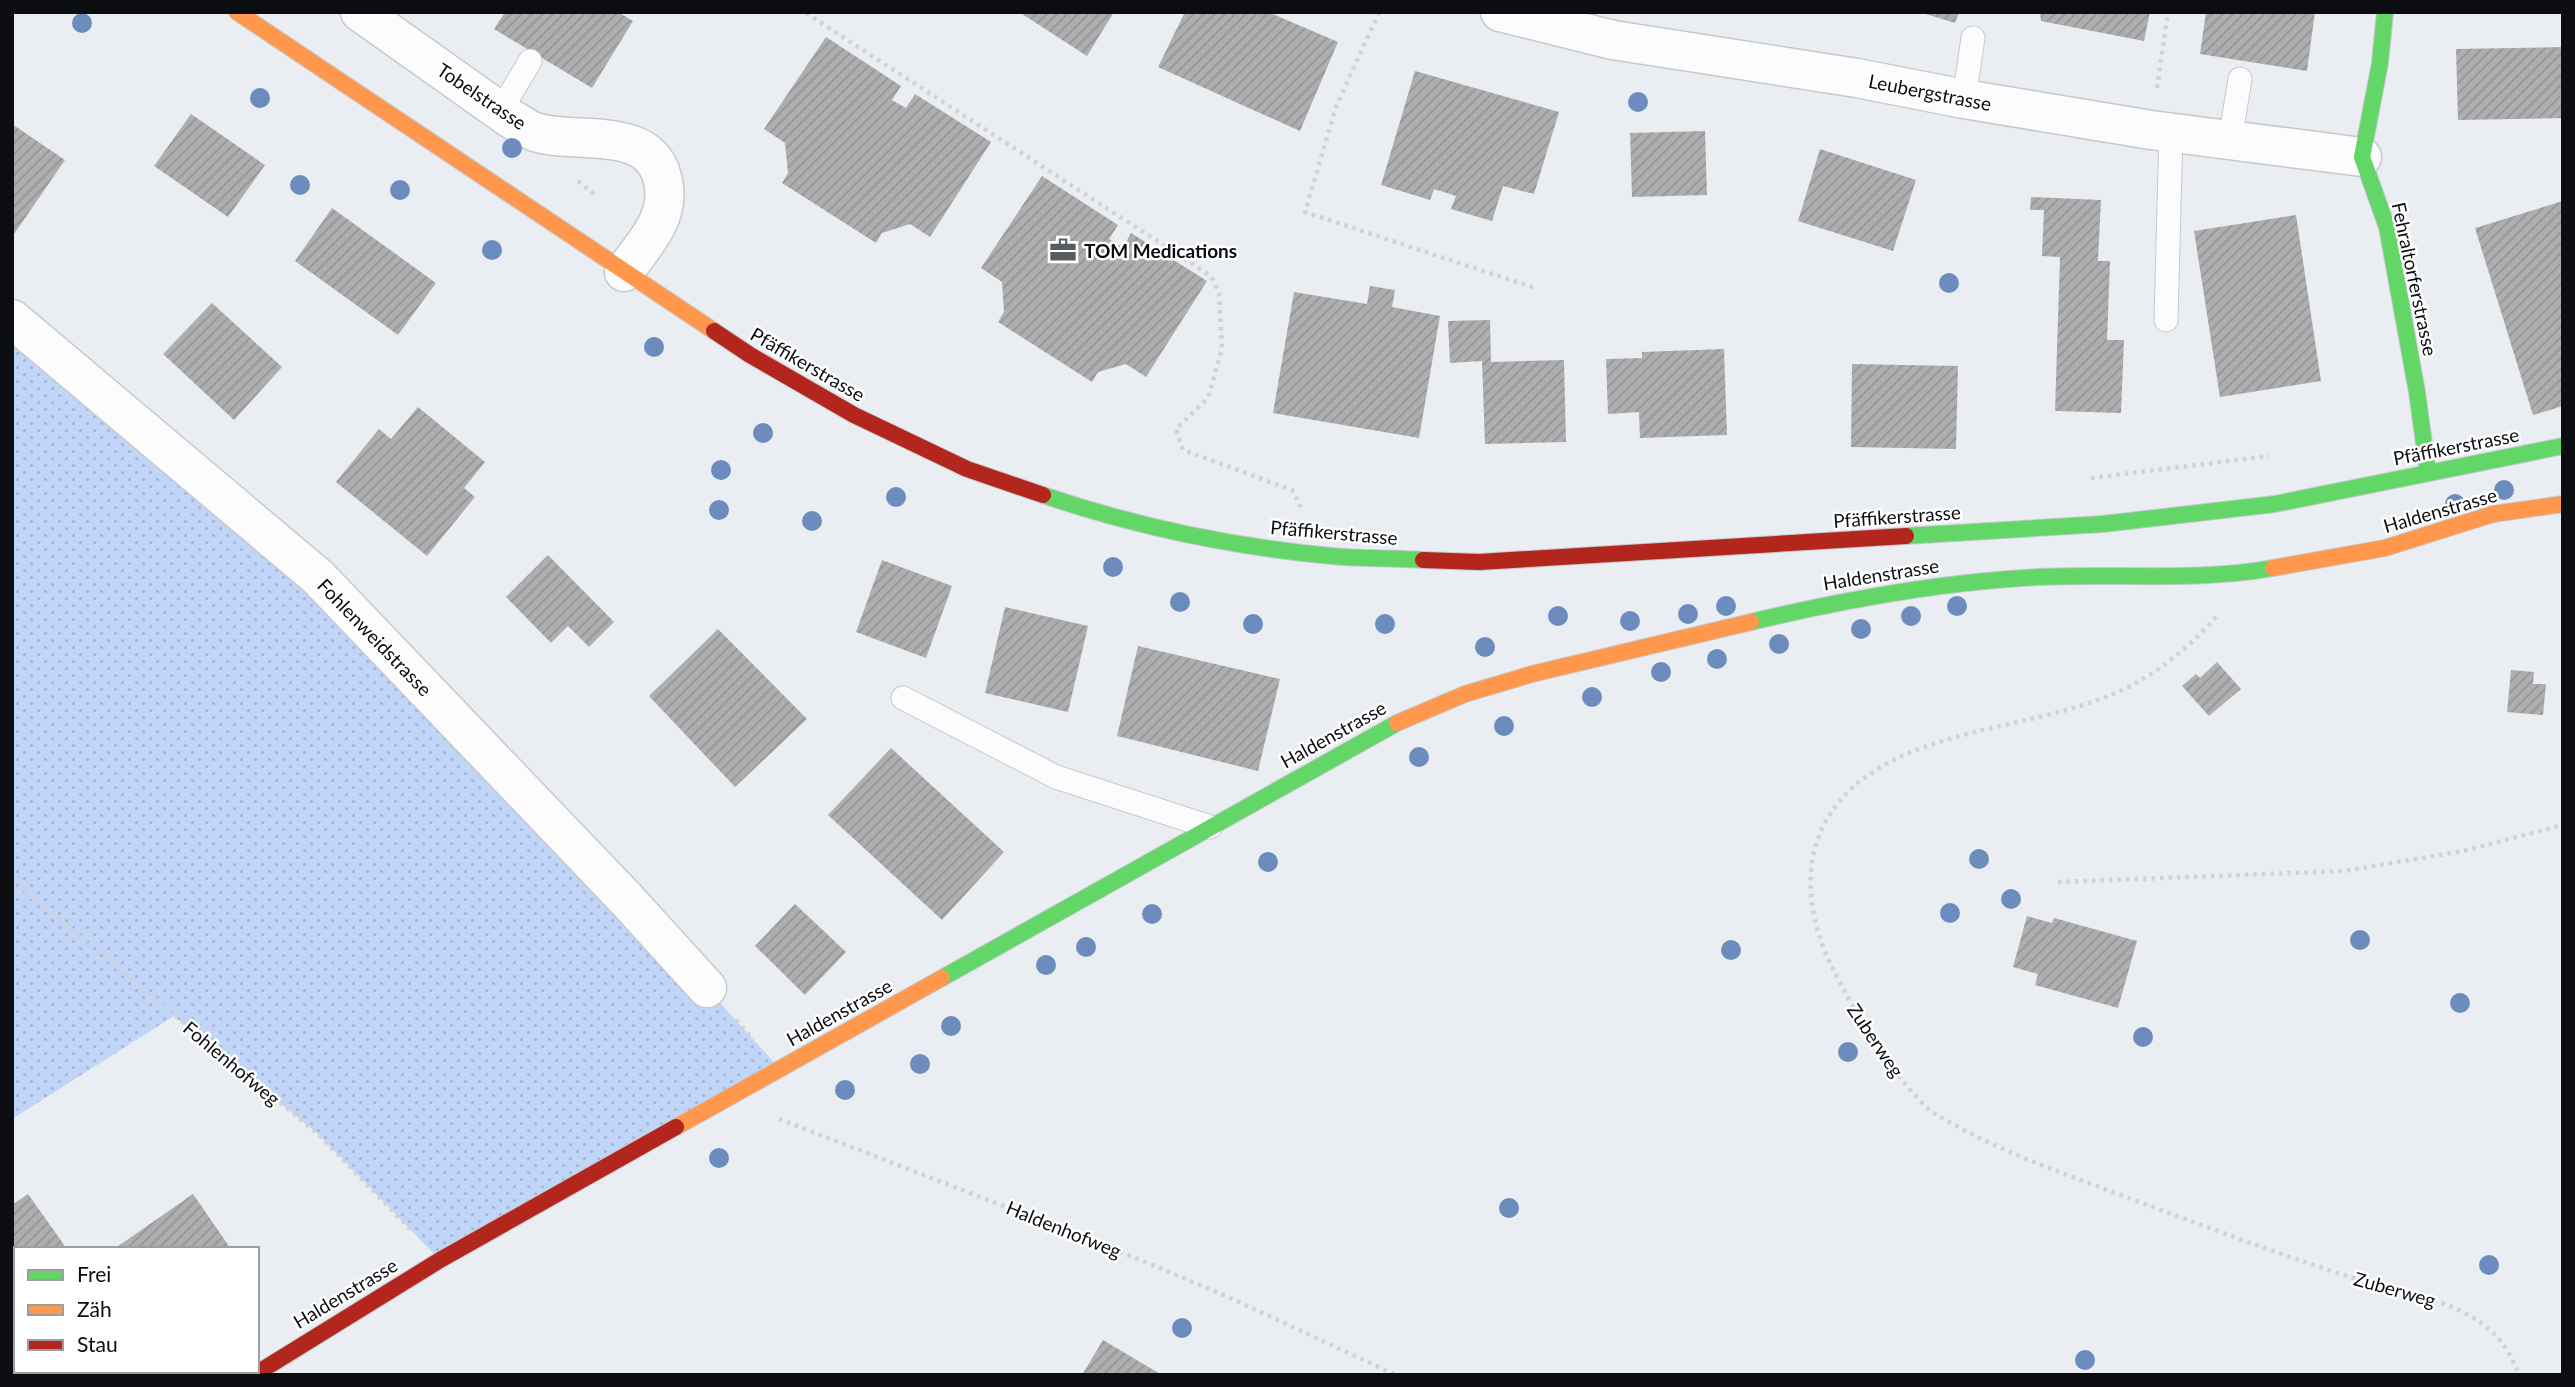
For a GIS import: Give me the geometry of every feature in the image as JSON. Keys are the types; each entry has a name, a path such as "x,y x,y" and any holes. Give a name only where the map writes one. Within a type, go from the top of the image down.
{"street":[{"name":"Pfäffikerstrasse","path":"237,12 750,355 854,415 967,469 1084,509 1205,539 1333,556 1479,562 2103,524 2275,503 2563,446"},
{"name":"Tobelstrasse","path":"360,12 534,132 618,141 639,148 653,158 661,171 666,188 665,205 660,221 625,272"},
{"name":"Leubergstrasse","path":"1500,12 1613,40 1857,78 1964,99 2161,131 2362,157"},
{"path":"2362,157 2380,63 2385,12"},
{"name":"Fehraltorferstrasse","path":"2362,157 2387,227 2417,392 2428,473"},
{"name":"Fohlenweidstrasse","path":"12,319 318,577 627,900 707,988"},
{"name":"Haldenstrasse","path":"259,1372 440,1260 726,1098 1400,721 1465,694 1532,674 1831,603 1896,591 1965,582 2042,577 2184,576 2251,572 2385,548 2493,514 2563,504"}],"lane":[{"path":"1964,99 1973,38"},
{"path":"500,111 530,61"},
{"path":"2230,140 2240,79"},
{"path":"2161,131 2166,320"},
{"path":"903,698 1056,777 1210,827"}],"path":[{"path":"1379,12 1336,107 1305,212 1538,289"},
{"path":"2161,131 2168,12"},
{"path":"806,13 1211,276 1219,293 1222,348 1208,398 1176,429 1184,450 1292,490 1306,517"},
{"path":"534,132 554,161 599,199 652,234"},
{"path":"2080,479 2269,456"},
{"name":"Zuberweg","path":"2251,572 2227,606 2203,632 2145,678 2115,694 2083,705 1946,740 1889,762 1866,777 1833,810 1815,845 1810,867 1810,889 1819,936 1844,992 1860,1018 1909,1088 1934,1113 2035,1163 2336,1272 2392,1290 2440,1301 2471,1316 2497,1336 2512,1356 2519,1375"},
{"path":"2058,882 2344,871 2451,853 2563,825"},
{"name":"Fohlenhofweg","path":"12,880 318,1135 440,1260"},
{"path":"707,988 780,1069"},
{"name":"Haldenhofweg","path":"726,1098 1107,1246 1226,1296 1396,1375"}],"shaded area":[{"path":"12,319 318,577 627,900 780,1069 440,1260 318,1134 174,1016 12,1119"}],"building":[{"path":"505,12 618,12 633,21 592,88 494,29"},
{"path":"1019,12 1114,12 1087,56"},
{"path":"1185,12 1268,12 1338,42 1300,131 1158,67"},
{"path":"1919,12 1959,12 1955,23"},
{"path":"2040,12 2150,12 2144,41 2041,21"},
{"path":"2206,12 2315,12 2307,71 2200,54"},
{"path":"826,37 901,86 892,100 906,108 915,94 991,142 930,237 910,224 882,233 876,243 782,183 788,173 785,143 764,129"},
{"path":"2563,47 2563,118 2458,120 2456,49"},
{"path":"1415,71 1559,112 1534,194 1503,186 1492,221 1451,209 1456,196 1434,189 1430,200 1381,185"},
{"path":"191,114 265,165 228,217 154,166"},
{"path":"12,124 65,160 12,237"},
{"path":"1705,131 1707,195 1632,197 1630,133"},
{"path":"1820,149 1916,180 1893,251 1798,221"},
{"path":"1042,176 1118,225 1109,239 1123,248 1131,233 1207,281 1146,377 1126,364 1098,372 1092,382 998,322 1004,312 1002,282 981,268"},
{"path":"2031,197 2101,200 2098,261 2110,261 2107,340 2124,340 2121,413 2055,411 2060,257 2042,256 2044,210 2030,210"},
{"path":"2563,201 2563,406 2533,415 2475,228"},
{"path":"332,208 436,283 398,335 295,261"},
{"path":"2296,215 2321,381 2220,397 2194,231"},
{"path":"1370,286 1395,290 1392,307 1440,316 1419,438 1273,413 1294,292 1367,304"},
{"path":"212,303 282,367 234,420 163,354"},
{"path":"1490,320 1491,362 1564,360 1566,442 1485,444 1482,361 1450,363 1448,321"},
{"path":"1724,349 1727,435 1640,438 1639,412 1608,414 1606,359 1642,358 1642,352"},
{"path":"1852,364 1958,366 1956,449 1851,447"},
{"path":"418,407 485,462 464,488 475,497 427,556 336,482 379,429 391,439"},
{"path":"548,555 614,622 589,647 568,626 551,643 506,597"},
{"path":"882,560 952,586 926,658 856,632"},
{"path":"1005,607 1088,626 1068,712 985,693"},
{"path":"718,629 807,719 735,787 649,696"},
{"path":"1138,646 1280,679 1258,771 1117,736"},
{"path":"2217,662 2241,689 2209,716 2182,686 2196,674 2200,678"},
{"path":"2511,670 2534,672 2533,684 2546,684 2543,715 2507,712"},
{"path":"891,748 1004,852 942,920 828,815"},
{"path":"795,904 846,952 805,995 755,946"},
{"path":"2027,916 2052,923 2054,918 2137,941 2118,1008 2035,985 2038,974 2013,967"},
{"path":"28,1194 66,1247 14,1247 12,1296 12,1205"},
{"path":"193,1194 230,1247 117,1247"},
{"path":"1103,1340 1162,1375 1082,1375"},
{"path":"44,1373 150,1373 148,1375"}],"traffic: fast":[{"path":"2385,12 2380,63 2362,157 2387,227 2417,392 2428,473"},
{"path":"1906,536 2103,524 2275,504 2563,446"},
{"path":"1043,495 1114,517 1222,541 1332,556 1423,560"},
{"path":"1751,622 1858,599 2002,579 2215,575 2273,568"},
{"path":"942,978 1397,723"}],"traffic: slow":[{"path":"237,12 714,331"},
{"path":"2273,568 2385,548 2493,514 2563,504"},
{"path":"1397,723 1465,694 1532,674 1751,622"},
{"path":"676,1127 942,978"}],"traffic: jam":[{"path":"714,331 854,415 967,469 1043,495"},
{"path":"1423,560 1479,562 1906,536"},
{"path":"259,1372 440,1260 676,1127"}],"place":[{"name":"TOM Medications","path":"1063,250"}]}
